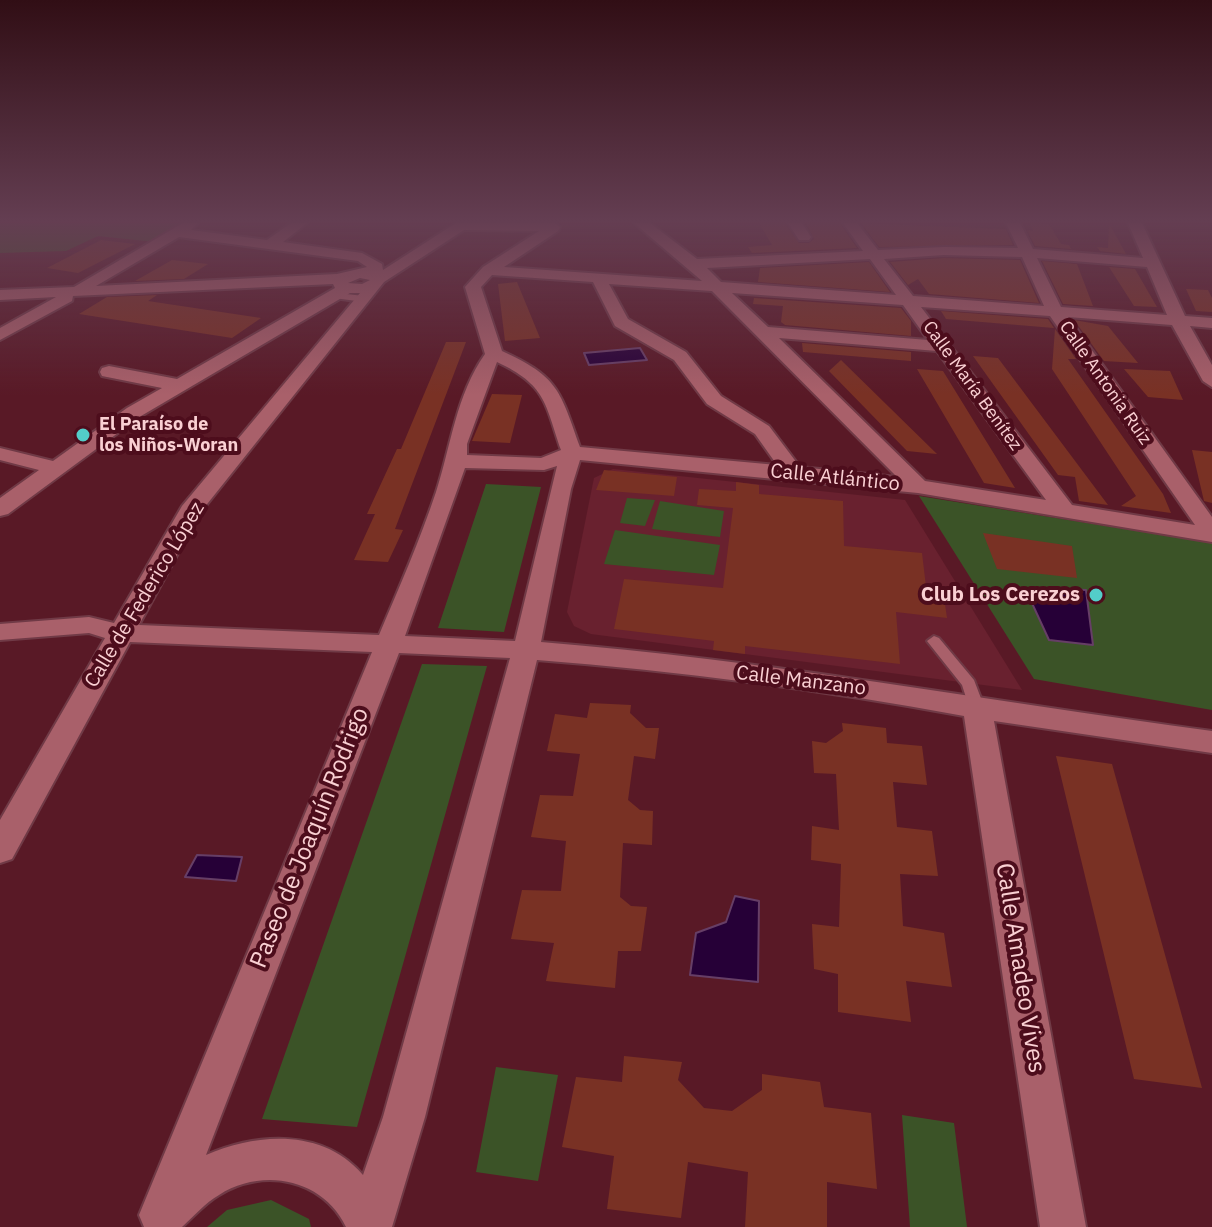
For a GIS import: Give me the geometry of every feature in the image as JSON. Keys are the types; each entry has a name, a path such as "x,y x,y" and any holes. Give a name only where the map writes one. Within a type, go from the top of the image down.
{"street":[{"path":"0,335 96,280"},
{"path":"0,298 358,284 362,280"},
{"path":"0,509 134,412 366,280"},
{"path":"369,1225 404,1117 526,650 560,489 572,453 551,392 529,370 494,354 473,287 479,280"},
{"path":"600,280 621,322 680,356 714,400 762,430 794,474"},
{"path":"616,280 1212,323"},
{"path":"710,280 918,486"},
{"name":"Calle María Benítez","path":"894,280 1065,511"},
{"name":"Calle Antonia Ruiz","path":"1040,280 1054,310 1212,534"},
{"path":"1159,280 1212,381"},
{"name":"Calle de Federico López","path":"0,850 190,511 358,284"},
{"path":"763,332 940,346"},
{"name":"Paseo de Joaquín Rodrigo","path":"157,1221 387,646 456,461 457,444 483,370 494,354"},
{"path":"109,372 182,386"},
{"name":"Calle Atlántico","path":"456,461 544,464 572,453 794,474 918,486 1212,534"},
{"path":"0,454 55,468"},
{"name":"Calle Manzano","path":"0,632 89,625 120,633 526,650 614,657 859,687 977,709 1212,742"},
{"name":"Calle Amadeo Vives","path":"977,709 1063,1227"},
{"path":"157,1221 206,1177 257,1158 289,1157 344,1183 369,1225"}],"lane":[{"path":"934,641 969,684 977,709"}],"shaded area":[{"path":"640,348 647,360 589,365 584,353"},
{"path":"613,469 905,500 1022,690 591,634 574,626 567,612 594,478"},
{"path":"1025,588 1086,590 1093,645 1049,640"},
{"path":"197,855 242,857 236,881 185,877"},
{"path":"735,896 759,901 758,982 690,975 696,933 726,922"}],"green space":[{"path":"486,484 541,487 504,632 438,628"},
{"name":"Club Los Cerezos","path":"919,496 1212,543 1212,710 1034,679"},
{"path":"627,498 655,500 645,526 620,523"},
{"path":"660,501 724,511 720,537 652,529"},
{"path":"615,530 720,545 714,575 604,564"},
{"path":"422,664 487,666 357,1127 262,1119"},
{"path":"496,1067 558,1075 538,1181 476,1172"},
{"path":"902,1115 954,1123 967,1227 910,1227"},
{"path":"271,1200 309,1219 311,1227 207,1227 227,1210"}],"building":[{"path":"882,280 890,292 758,282"},
{"path":"919,280 1029,280 1039,303 929,294"},
{"path":"1051,280 1083,280 1093,306 1063,304"},
{"path":"1118,280 1142,280 1157,307 1134,306"},
{"path":"517,282 540,338 505,341 498,284"},
{"path":"1186,289 1208,290 1212,298 1212,312 1196,311"},
{"path":"157,295 148,301 261,318 232,338 79,314 107,297"},
{"path":"754,298 901,308 911,321 911,336 785,325 781,322 783,306 753,304"},
{"path":"941,311 1048,319 1054,328 946,319"},
{"path":"1074,320 1108,326 1138,363 1104,361"},
{"path":"1055,329 1076,359 1068,359 1163,494 1171,513 1121,506 1136,496 1052,369"},
{"path":"446,342 466,342 395,529 403,530 388,562 354,560 375,514 367,514 397,449 401,449"},
{"path":"802,343 911,352 911,361 803,352"},
{"path":"973,356 998,358 1108,505 1079,501 1075,477 1058,475"},
{"path":"841,360 937,454 907,451 829,371"},
{"path":"917,369 943,371 1015,488 984,483"},
{"path":"1124,369 1170,371 1183,400 1148,397"},
{"path":"492,394 522,395 510,443 472,441"},
{"path":"1192,450 1212,452 1212,503 1204,501"},
{"path":"604,470 677,477 674,496 596,490"},
{"path":"736,482 759,485 759,494 843,501 844,546 922,553 927,595 944,597 947,618 896,612 900,664 745,646 745,654 713,650 714,641 614,629 624,579 723,588 733,508 697,505 699,489 736,491"},
{"path":"983,533 1072,546 1077,578 997,569"},
{"path":"590,703 631,705 630,713 646,728 659,728 655,759 634,756 628,800 640,810 653,811 652,845 623,843 620,897 631,906 647,907 641,951 618,951 615,988 546,981 554,943 511,939 522,890 561,891 566,841 531,837 540,795 573,796 580,754 547,751 555,714 587,718"},
{"path":"842,723 886,728 887,743 922,746 927,785 893,782 897,827 932,831 938,876 900,874 903,926 944,933 952,987 906,981 911,1022 838,1012 838,974 814,969 812,924 839,927 841,864 811,860 812,826 839,830 836,774 814,773 812,741 826,743 843,731"},
{"path":"1056,756 1112,764 1202,1088 1134,1079"},
{"path":"624,1056 682,1062 678,1080 704,1108 732,1111 762,1090 762,1074 820,1082 824,1107 871,1113 877,1189 827,1182 827,1227 745,1227 748,1172 688,1162 681,1218 607,1209 614,1156 562,1147 576,1077 622,1082"}],"place":[{"name":"El Paraíso de los Niños-Woran","path":"83,435"},
{"name":"Club Los Cerezos","path":"1096,595"}]}
